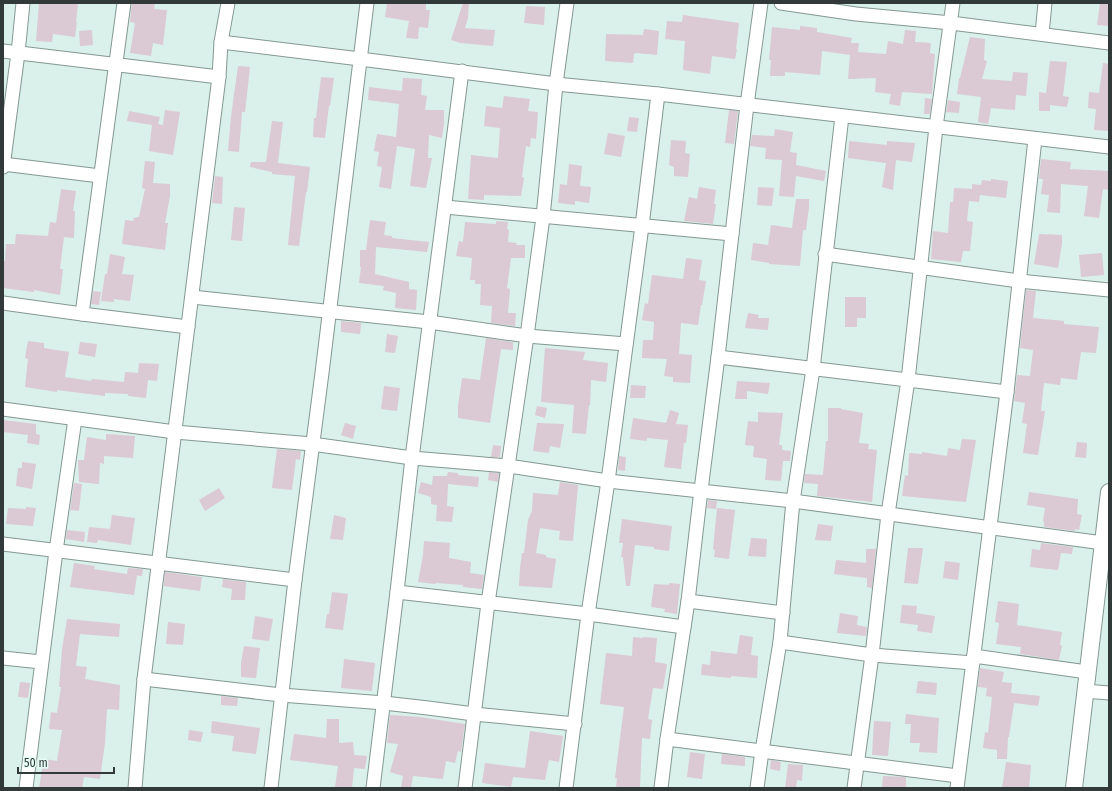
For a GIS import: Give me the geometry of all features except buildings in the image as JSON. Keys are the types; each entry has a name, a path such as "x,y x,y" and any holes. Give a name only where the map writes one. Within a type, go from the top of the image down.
{"street":[{"path":"23,3 3,165 100,176"},
{"path":"82,314 124,3"},
{"path":"134,788 144,679 219,78 221,42 228,3"},
{"path":"271,788 295,580 367,3"},
{"path":"465,788 488,603 543,217 556,84 568,3"},
{"path":"660,788 688,601 747,105 761,3"},
{"path":"781,3 857,9 951,23 1109,43"},
{"path":"854,788 872,655 888,514 908,380 936,127 953,3"},
{"path":"1042,34 1046,3"},
{"path":"221,42 462,71 556,84 658,94 1109,147"},
{"path":"3,51 219,78"},
{"path":"373,788 412,458 462,71"},
{"path":"566,788 588,614 608,481 642,226 658,94"},
{"path":"757,788 780,642 793,502 813,369 842,116"},
{"path":"667,739 857,763 958,782 991,527 1035,139"},
{"path":"445,207 732,234"},
{"path":"825,254 1019,280 1109,290"},
{"path":"192,297 429,322 527,336 626,344"},
{"path":"3,303 188,327"},
{"path":"718,357 1007,392"},
{"path":"3,409 175,432 312,444 412,458 508,466 608,481 701,490 1103,542"},
{"path":"26,788 41,662 75,419"},
{"path":"1074,788 1108,500"},
{"path":"3,544 295,580"},
{"path":"397,592 588,614 684,627"},
{"path":"688,601 783,613"},
{"path":"780,642 872,655 973,659 1087,672"},
{"path":"3,658 41,662"},
{"path":"144,679 281,695 384,703 574,724"},
{"path":"1085,691 1109,693"}]}
